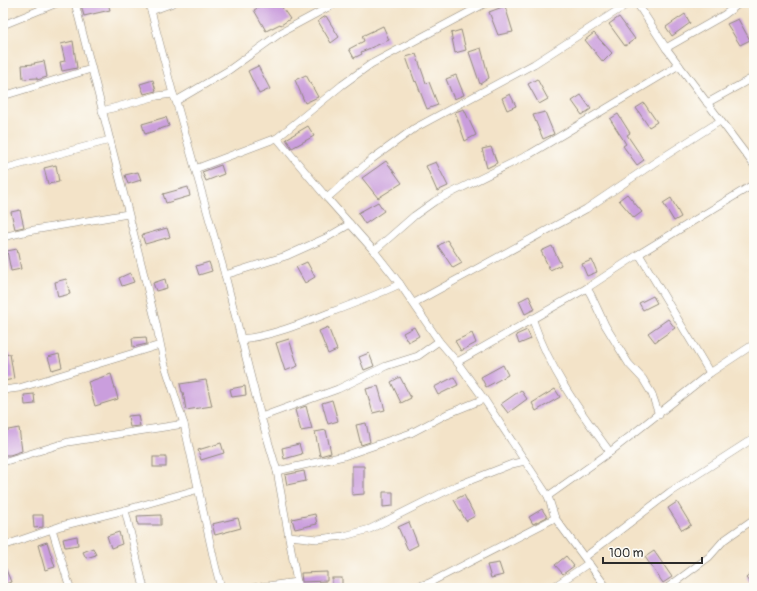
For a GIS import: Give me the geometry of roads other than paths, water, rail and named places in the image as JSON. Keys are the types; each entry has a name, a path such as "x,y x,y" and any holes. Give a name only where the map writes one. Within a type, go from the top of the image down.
{"street":[{"path":"3,25 57,3"},
{"path":"75,3 164,362 184,424 221,588"},
{"path":"149,3 172,94 176,101 225,275 261,417 277,471 281,500 289,536 297,585 253,588"},
{"path":"152,10 173,3"},
{"path":"176,101 229,70 282,32 336,3"},
{"path":"195,169 277,138 342,85 372,64 486,3"},
{"path":"327,198 372,160 415,128 534,64 628,3"},
{"path":"637,3 666,48 754,165"},
{"path":"666,48 724,15 740,3"},
{"path":"374,251 414,216 435,201 530,154 679,65"},
{"path":"3,96 91,69"},
{"path":"707,103 754,77"},
{"path":"102,111 157,96 172,94"},
{"path":"414,303 586,209 720,121"},
{"path":"277,138 374,251 414,303 439,341 457,362 484,399 548,496 555,518 607,588"},
{"path":"3,169 110,140"},
{"path":"457,362 587,288 639,254 754,184"},
{"path":"3,237 28,231 128,214"},
{"path":"225,275 286,256 326,238 350,224"},
{"path":"639,254 710,373"},
{"path":"241,339 256,338 306,322 376,295 400,284"},
{"path":"587,288 608,331 629,364 644,379 652,394 659,415"},
{"path":"532,318 539,339 558,378 584,418 610,452"},
{"path":"261,417 338,389 386,366 418,356 439,341"},
{"path":"548,496 659,415 710,373 754,344"},
{"path":"3,390 19,388 160,345"},
{"path":"277,471 344,456 411,433 447,414 484,399"},
{"path":"3,462 68,442 184,424"},
{"path":"552,588 670,492 754,438"},
{"path":"289,536 317,539 344,536 370,529 456,486 512,464 525,461"},
{"path":"3,546 83,520 199,490"},
{"path":"125,510 144,588"},
{"path":"411,588 429,583 555,518"},
{"path":"667,588 709,558 724,540 754,519"},
{"path":"52,529 70,588"}]}
